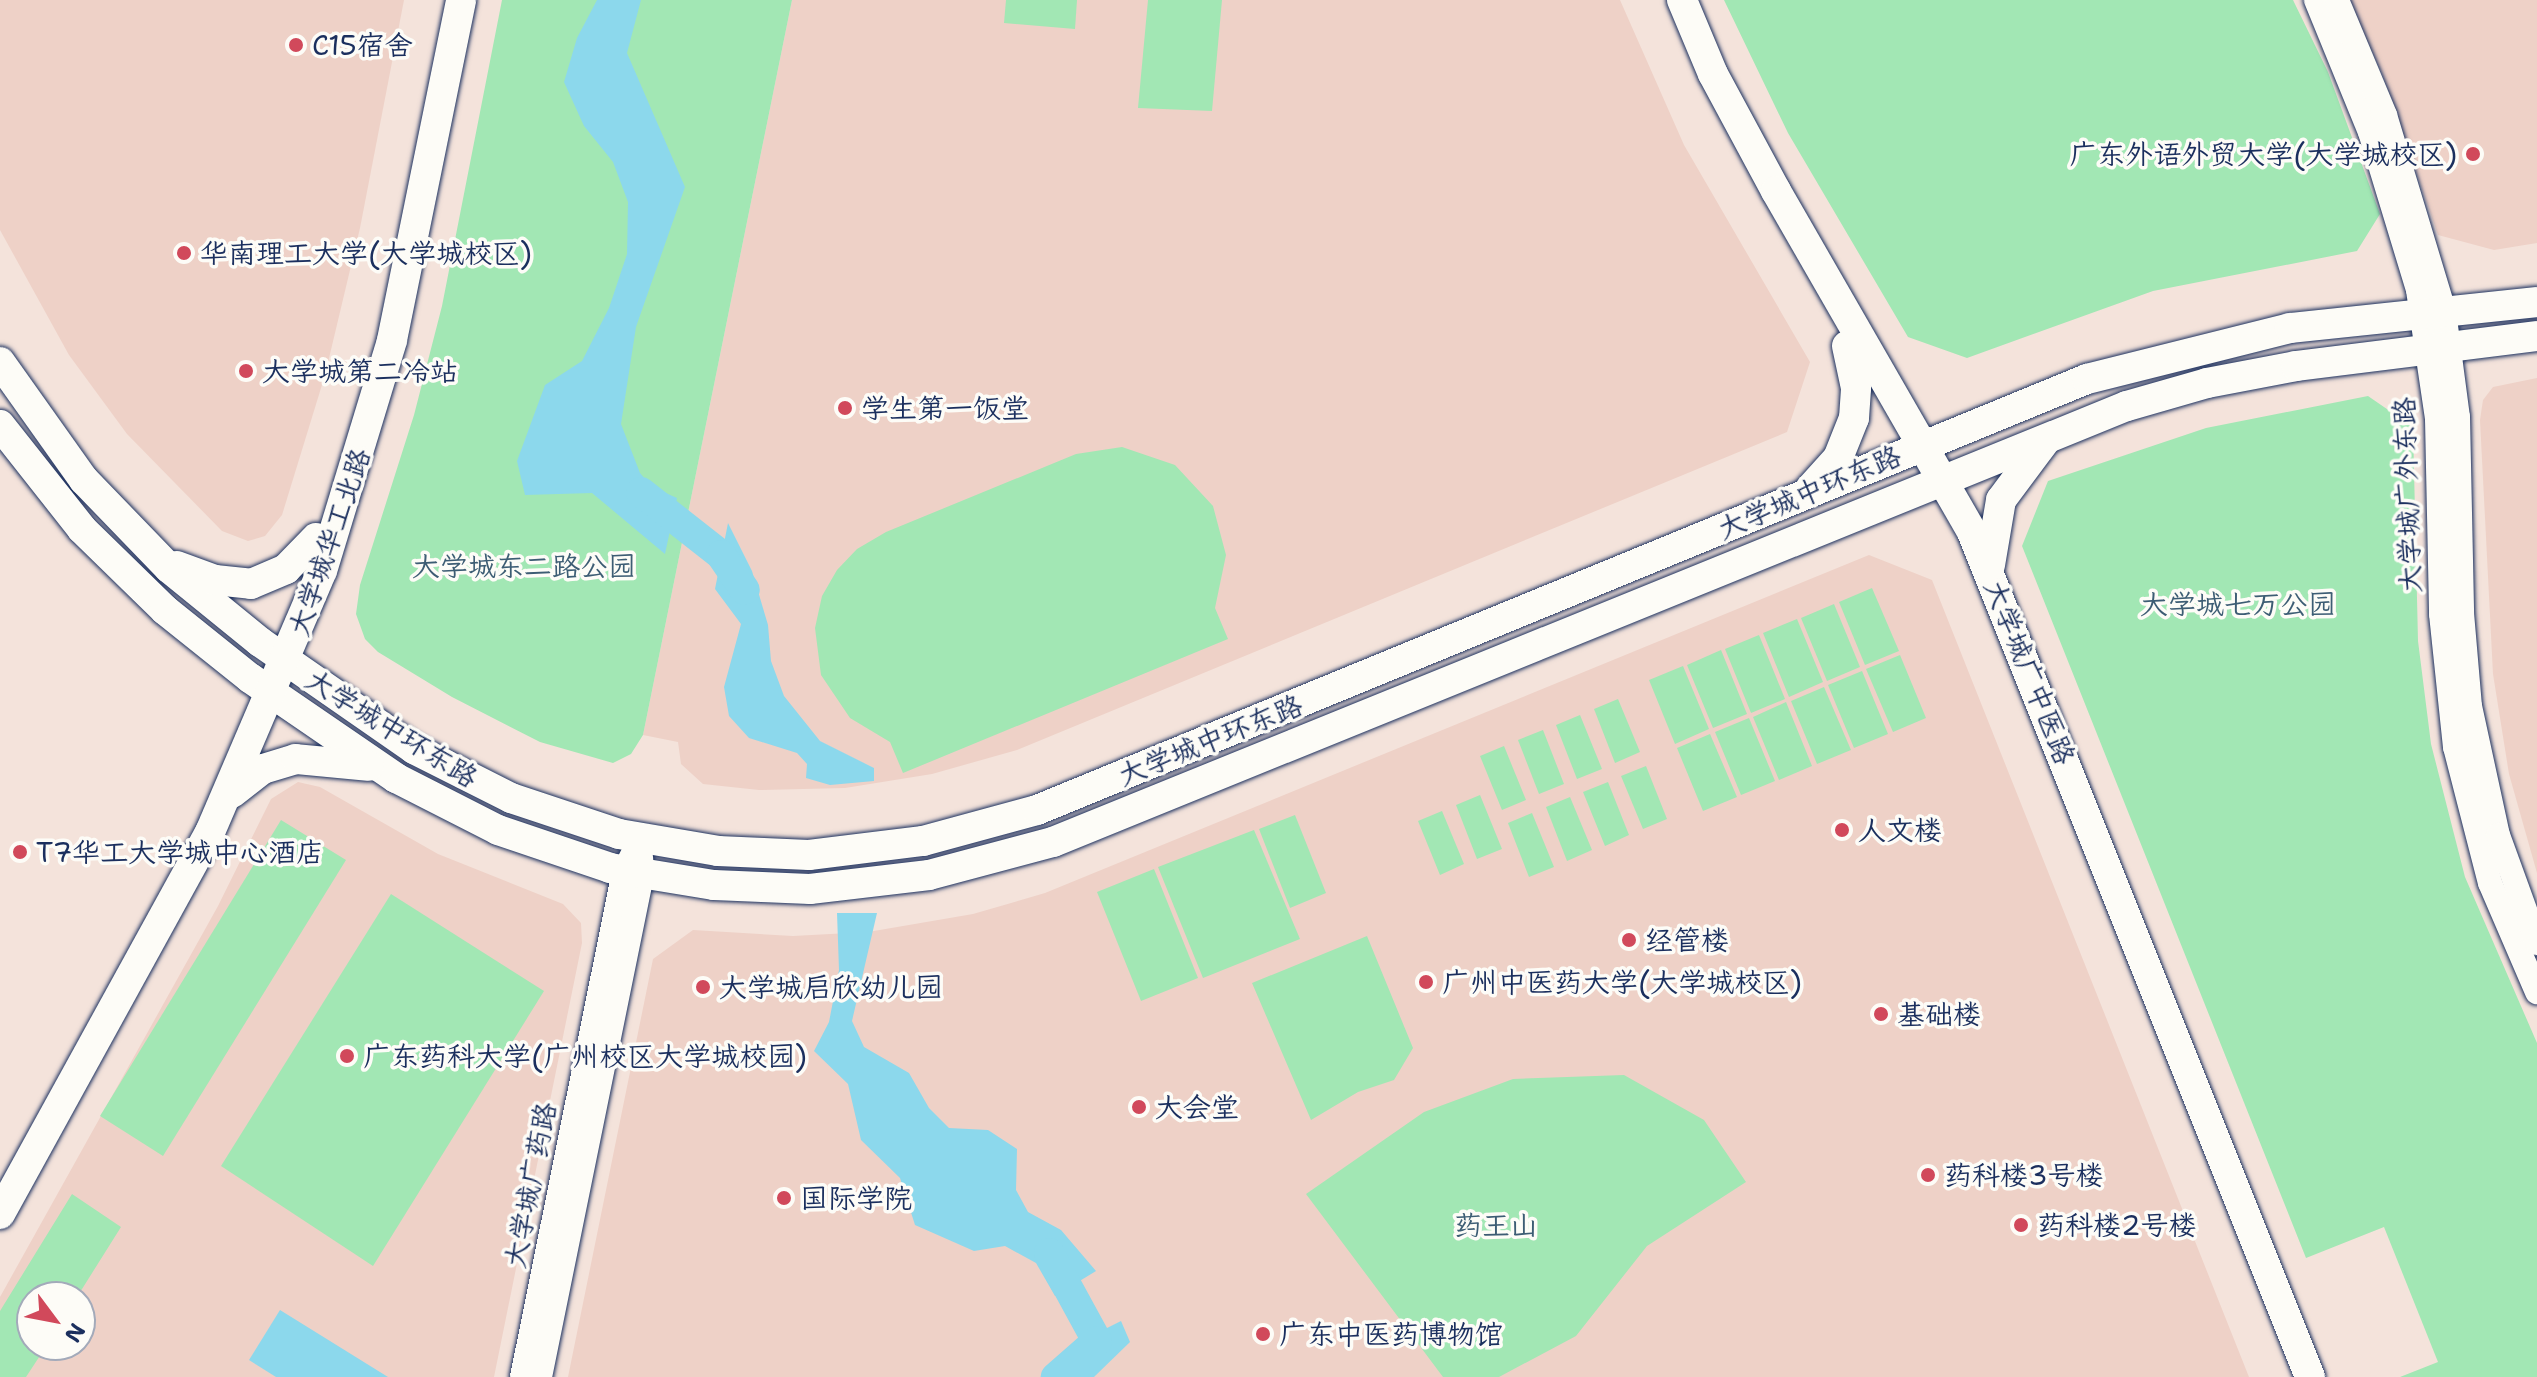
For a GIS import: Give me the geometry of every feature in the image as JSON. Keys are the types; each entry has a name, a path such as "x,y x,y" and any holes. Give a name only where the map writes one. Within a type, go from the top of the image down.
{"main road":[{"name":"大学城华工北路","path":"280,657 390,280 445,0"},
{"name":"大学城华工北路","path":"0,1214 227,797 280,657 347,495 388,355 461,0"},
{"name":"大学城广中医路","path":"1664,0 1698,81 1847,346 1916,447"},
{"name":"大学城广中医路","path":"1682,0 1713,74 1916,447 1991,575 2310,1377"},
{"name":"大学城中环东路","path":"0,362 68,459 153,553 280,657 462,775 552,814 640,839 736,853 809,855 923,841 1008,820 2040,396 2165,356 2290,328 2537,302"},
{"name":"大学城中环东路","path":"0,425 103,552 173,617 267,690 383,769 471,819 633,873 754,888 854,886 955,869 1053,842 2054,434 2207,383 2438,347 2537,336"},
{"path":"1799,497 1829,470 1850,433 1856,388 1847,346"},
{"path":"1991,575 1993,529 2001,500 2018,471 2054,434"},
{"name":"大学城广中医路","path":"1936,481 2291,1377"},
{"path":"153,553 215,580 251,584 286,569 316,538"},
{"name":"大学城华工北路","path":"0,1181 178,860 267,690"},
{"path":"227,797 263,769 296,759 339,760 383,769"}],"street":[{"name":"大学城广外东路","path":"2316,0 2349,73 2433,312"},
{"name":"大学城广外东路","path":"2337,0 2385,115 2433,312 2438,347 2458,417 2462,613 2472,718 2498,835 2537,943"},
{"name":"大学城广外东路","path":"2438,347 2444,664 2455,747 2490,883 2537,992"},
{"name":"大学城广药路","path":"522,1377 640,839"},
{"name":"大学城广药路","path":"540,1377 633,873"}],"shaded area":[{"name":"华南理工大学(大学城校区)","path":"0,0 404,0 360,228 325,375 282,515 265,536 248,541 222,531 127,434 69,355 0,230"},
{"path":"792,0 1620,0 1684,145 1810,362 1787,432 1017,750 932,774 845,788 759,790 703,784 681,764 678,742 643,735"},
{"name":"广东外语外贸大学(大学城校区)","path":"2348,0 2537,0 2537,243 2494,250 2438,235 2382,73"},
{"path":"2537,378 2537,873 2509,774 2493,674 2480,420 2483,400 2493,387"},
{"name":"广州中医药大学(大学城校区)","path":"1869,555 1932,580 2249,1377 568,1377 653,959 693,930 793,936 868,932 973,914 1045,893"},
{"name":"广东药科大学(广州校区大学城校园)","path":"298,782 320,787 438,854 563,904 581,923 582,943 494,1377 0,1377 0,1297 218,906 271,799"}],"green space":[{"name":"大学城东二路公园","path":"502,0 792,0 643,735 631,754 613,763 540,742 452,697 378,652 365,639 356,614 360,585 414,415 442,306"},
{"path":"1006,0 1077,0 1075,29 1004,23"},
{"path":"1148,0 1222,0 1212,111 1138,108"},
{"path":"1724,0 2293,0 2328,72 2380,214 2357,251 2153,291 1967,358 1908,337 1788,133"},
{"name":"大学城七万公园","path":"2368,396 2413,427 2418,641 2431,744 2465,877 2537,1043 2537,1377 2400,1377 2438,1362 2384,1227 2306,1258 2022,546 2048,481 2206,428"},
{"path":"1122,447 1175,465 1213,506 1226,555 1215,608 1228,639 903,773 890,742 850,718 821,675 815,628 822,596 837,570 857,549 886,532 1076,454"},
{"path":"1872,588 1899,651 1865,665 1839,602"},
{"path":"1834,604 1860,667 1827,681 1801,618"},
{"path":"1797,619 1823,682 1789,697 1763,633"},
{"path":"1759,635 1785,699 1751,713 1725,649"},
{"path":"1721,650 1747,714 1713,728 1687,665"},
{"path":"1900,655 1926,718 1893,732 1866,669"},
{"path":"1683,666 1709,729 1675,744 1649,680"},
{"path":"1862,671 1888,734 1854,748 1828,685"},
{"path":"1824,687 1851,750 1817,764 1791,701"},
{"path":"1618,699 1640,752 1615,763 1594,709"},
{"path":"1786,702 1812,766 1779,780 1753,717"},
{"path":"1580,715 1602,769 1577,779 1556,725"},
{"path":"1749,718 1775,781 1741,795 1715,732"},
{"path":"1543,730 1564,784 1539,794 1518,740"},
{"path":"1710,734 1737,797 1703,811 1677,748"},
{"path":"1504,746 1526,800 1502,810 1480,756"},
{"path":"1646,766 1667,819 1643,829 1621,776"},
{"path":"1608,782 1629,835 1605,846 1583,792"},
{"path":"1480,795 1502,849 1477,859 1456,805"},
{"path":"1570,797 1592,850 1567,861 1546,807"},
{"path":"1442,811 1464,864 1440,875 1418,821"},
{"path":"1532,813 1554,867 1529,877 1508,823"},
{"path":"1295,815 1326,893 1290,908 1259,829"},
{"path":"281,820 346,860 163,1156 100,1116"},
{"path":"1254,830 1300,939 1203,978 1158,867"},
{"path":"1154,869 1198,978 1141,1001 1097,892"},
{"path":"391,894 544,991 373,1266 221,1166"},
{"path":"1367,936 1413,1048 1394,1080 1358,1092 1311,1120 1252,983"},
{"name":"药王山","path":"1624,1075 1704,1120 1746,1182 1647,1246 1576,1336 1499,1377 1443,1377 1306,1194 1424,1112 1513,1079"},
{"path":"72,1194 121,1227 87,1281 18,1281"},
{"path":"16,1285 16,1361 36,1361 26,1377 0,1377 0,1311"}],"water":[{"path":"597,0 641,0 627,53 685,187 636,327 621,424 640,473 652,487 677,498 665,554 592,493 525,495 517,461 545,385 582,361 609,308 627,254 628,202 613,162 584,126 564,82 577,38"},
{"path":"728,523 752,571 768,625 771,661 784,696 820,741 874,768 874,781 830,785 806,778 807,764 797,753 749,738 729,716 724,687 741,624 715,589"},
{"path":"837,913 877,913 852,1021 864,1047 909,1073 929,1108 949,1128 988,1130 1017,1149 1016,1190 1028,1212 1061,1230 1096,1271 1055,1296 1036,1263 1005,1246 974,1251 915,1225 900,1178 861,1140 848,1084 814,1051 829,1022 839,970"},
{"path":"280,1310 388,1377 276,1377 249,1360"},
{"path":"1121,1321 1130,1342 1094,1377 1048,1377 1077,1343"}],"waterway":[{"path":"641,492 721,555 745,590"},
{"path":"1049,1253 1097,1341 1056,1377"}],"place":[{"name":"C15宿舍","path":"296,45"},
{"name":"广东外语外贸大学(大学城校区)","path":"2473,154"},
{"name":"华南理工大学(大学城校区)","path":"184,253"},
{"name":"大学城第二冷站","path":"246,371"},
{"name":"学生第一饭堂","path":"845,408"},
{"name":"人文楼","path":"1842,830"},
{"name":"T7华工大学城中心酒店","path":"20,852"},
{"name":"经管楼","path":"1629,940"},
{"name":"广州中医药大学(大学城校区)","path":"1426,982"},
{"name":"大学城启欣幼儿园","path":"703,987"},
{"name":"基础楼","path":"1881,1014"},
{"name":"广东药科大学(广州校区大学城校园)","path":"347,1056"},
{"name":"大会堂","path":"1139,1107"},
{"name":"药科楼3号楼","path":"1928,1175"},
{"name":"国际学院","path":"784,1198"},
{"name":"药科楼2号楼","path":"2021,1225"},
{"name":"广东中医药博物馆","path":"1263,1334"}]}
